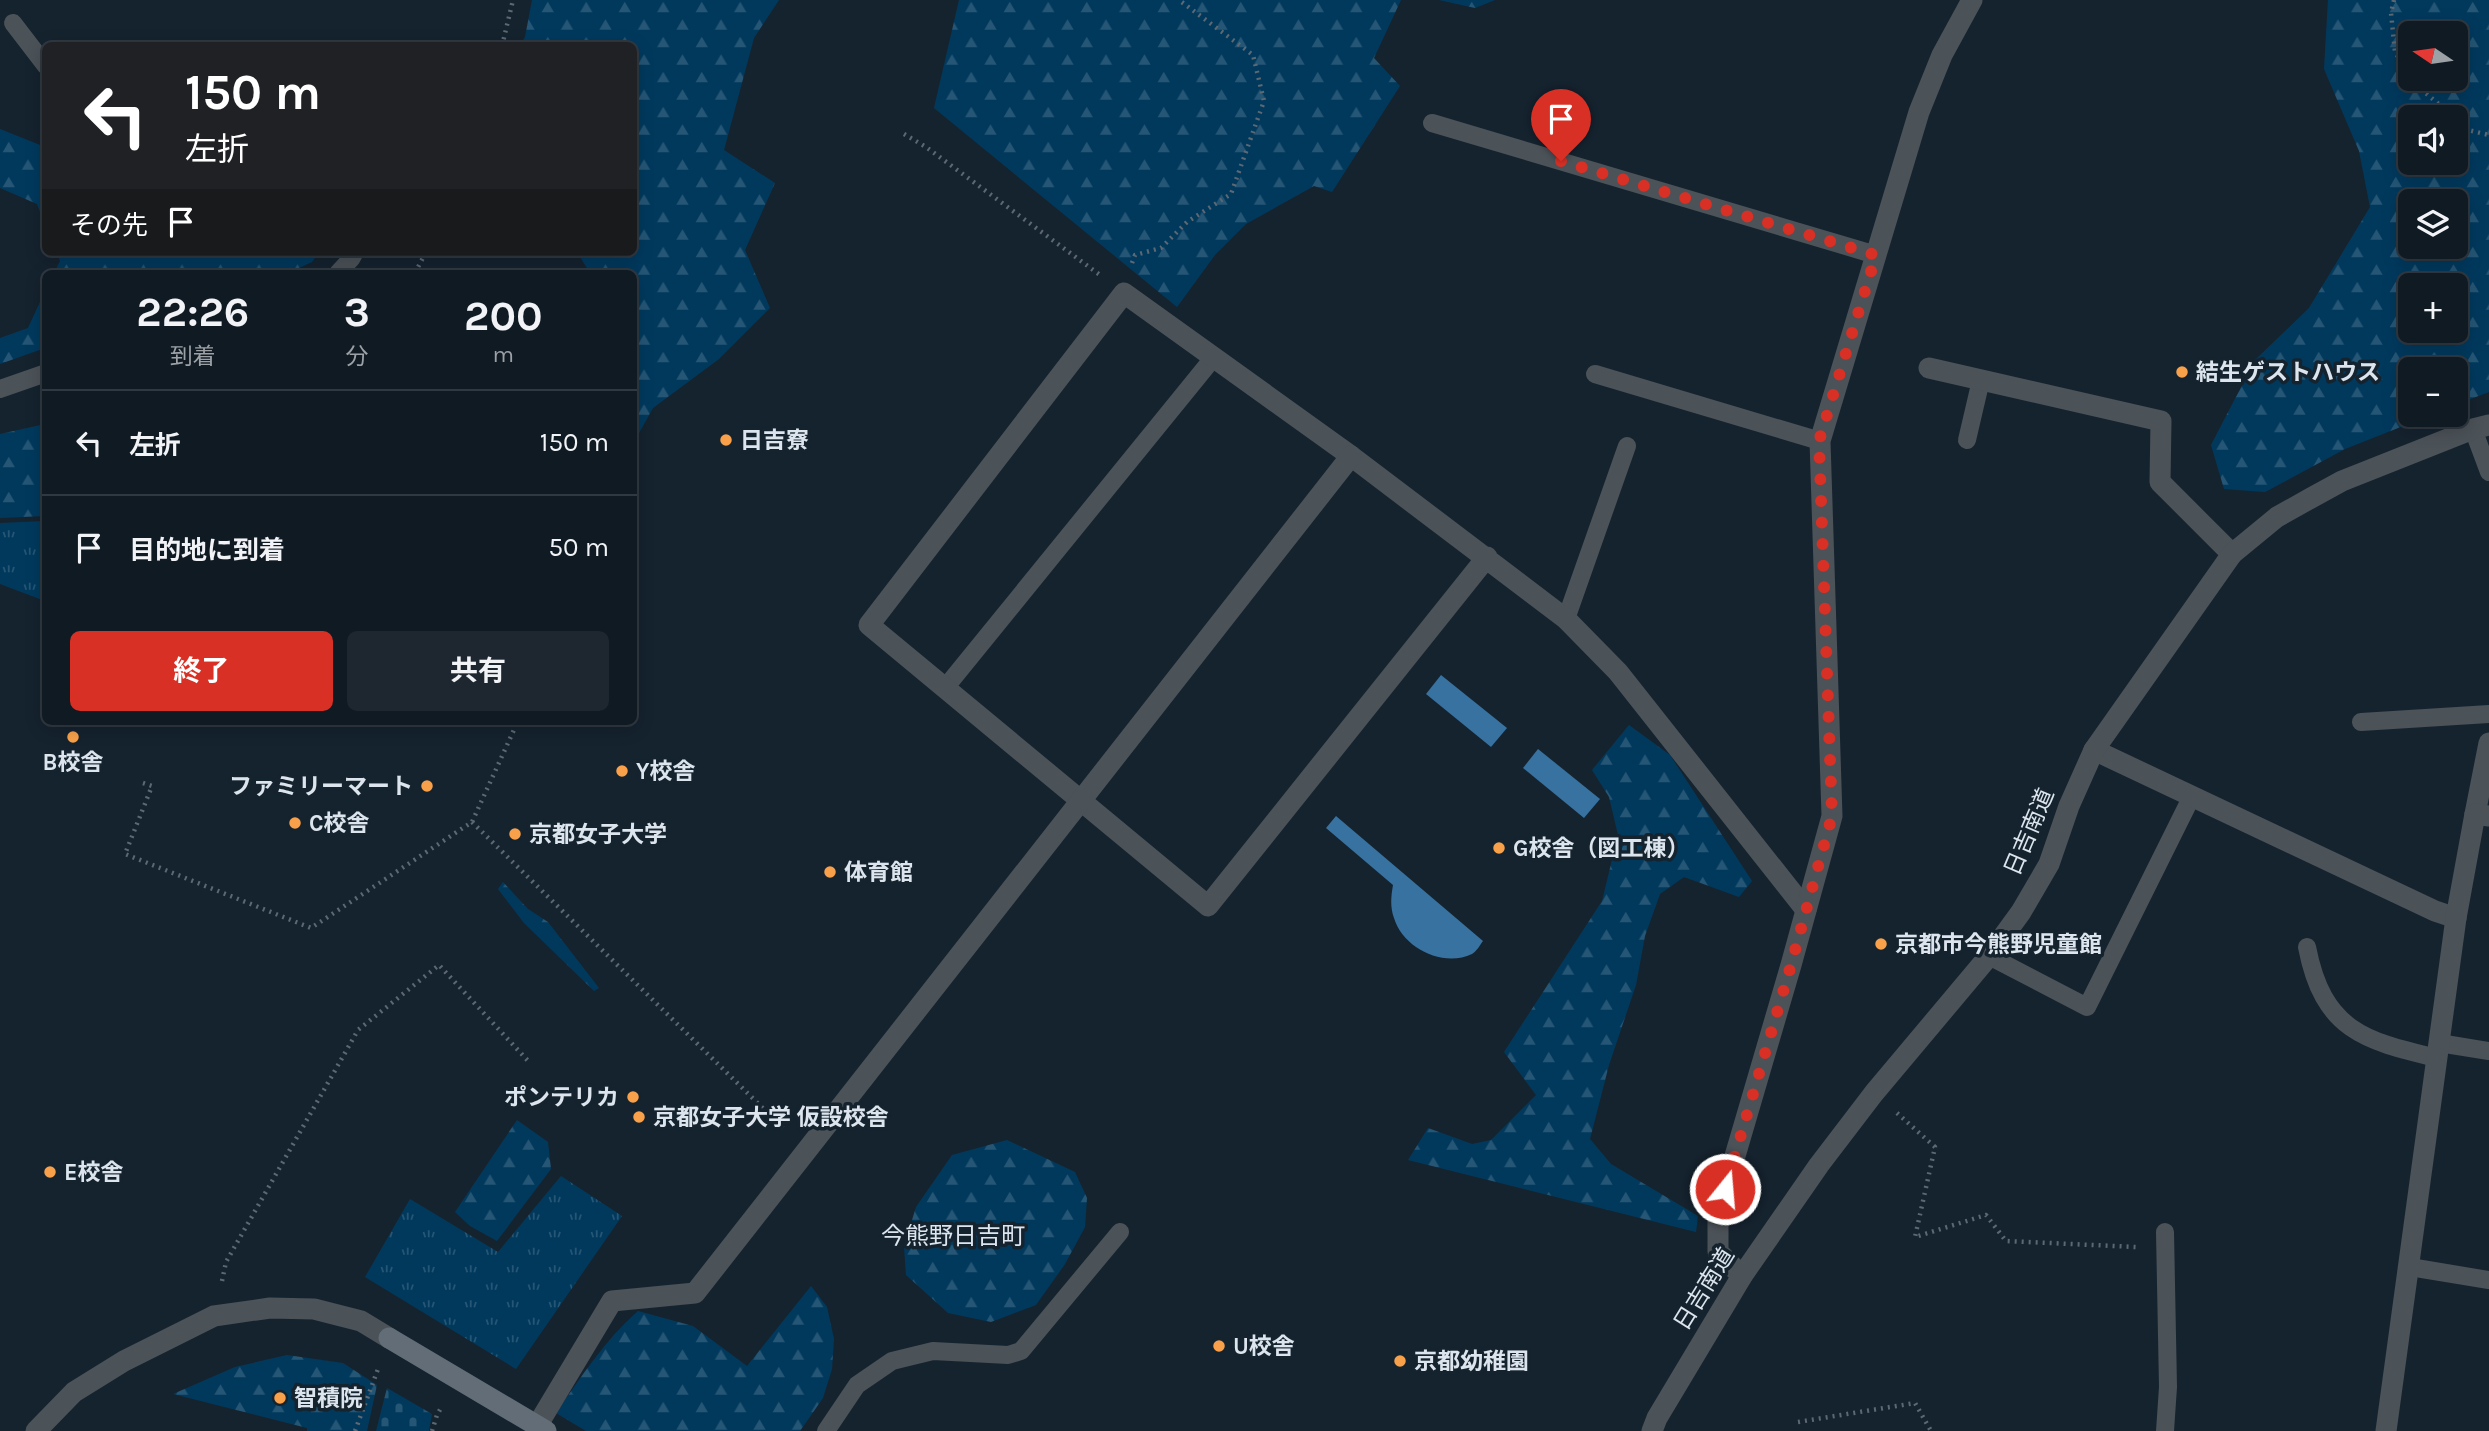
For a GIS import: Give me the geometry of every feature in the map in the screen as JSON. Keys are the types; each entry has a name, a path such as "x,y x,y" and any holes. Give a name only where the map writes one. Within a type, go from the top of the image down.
{"street":[{"path":"1742,1276 1718,1252 1718,1214 1832,816 1819,441 1931,80 1972,0"},
{"path":"1487,557 1208,906 869,625 1124,293 1351,456 1487,557 1566,618 1618,672 1806,910"},
{"path":"1929,368 2161,421 2161,482 2232,554"},
{"name":"日吉南道","path":"1652,1431 1657,1418 1742,1276 1819,1165 1874,1093 1989,956 2021,912 2049,864 2069,806 2094,750 2232,554 2277,517 2342,481 2481,427"},
{"path":"36,1431 74,1392 124,1361 214,1316 270,1308 314,1308 361,1321 542,1428 612,1301 695,1293 1351,456"},
{"path":"2386,1431 2456,918 2482,815 2489,743"},
{"path":"2094,750 2435,911 2456,918"}],"lane":[{"path":"13,23 42,61"},
{"path":"1432,123 1876,255"},
{"path":"341,270 353,256"},
{"path":"946,688 1214,357"},
{"path":"0,389 42,374"},
{"path":"1595,374 1819,441"},
{"path":"1967,440 1980,380"},
{"path":"2481,427 2489,472"},
{"path":"1566,618 1627,446"},
{"path":"2361,722 2489,714"},
{"path":"1989,956 2087,1007 2192,796"},
{"path":"2307,947 2311,970 2320,991 2349,1027 2382,1045 2438,1051 2489,1051"},
{"path":"826,1431 857,1385 892,1361 933,1351 1009,1355 1021,1351 1120,1232"},
{"path":"2165,1240 2168,1387 2165,1431"},
{"path":"2410,1267 2489,1280"}],"path":[{"path":"503,42 513,0"},
{"path":"904,134 926,147 1124,293 1135,255 1161,248 1187,222 1231,194 1264,101 1252,55 1179,0"},
{"path":"2394,0 2391,13 2395,52 2398,57"},
{"path":"2423,91 2440,105"},
{"path":"2468,130 2489,135"},
{"path":"143,783 152,786 125,854 311,928 472,822 516,725"},
{"path":"472,822 806,1151"},
{"path":"214,1316 226,1262 358,1030 439,965 530,1063"},
{"path":"1874,1093 1935,1147 1915,1237 1986,1215 2006,1241 2165,1240"},
{"path":"355,1431 389,1338"},
{"path":"1798,1422 1915,1403 1931,1431"}],"green space":[{"path":"532,0 779,0 754,38 724,150 775,183 745,250 770,308 719,359 653,408 637,437 637,270 588,270 579,256 637,256 637,42 522,42"},
{"path":"959,0 1401,0 1374,58 1400,86 1332,192 1314,186 1246,224 1215,255 1177,307 934,108"},
{"path":"1439,0 1495,0 1475,8"},
{"path":"2328,0 2489,0 2489,392 2468,400 2468,357 2398,357 2398,427 2401,427 2345,449 2265,492 2224,489 2211,445 2255,360 2309,308 2370,207 2359,151 2324,69"},
{"path":"0,129 42,146 42,217 37,204 0,188"},
{"path":"58,256 316,256 312,262 295,270 56,270 60,261"},
{"path":"42,298 42,349 0,364 0,338 28,328"},
{"path":"42,425 42,516 0,518 0,434"},
{"path":"42,521 42,600 0,584 0,523"},
{"path":"1629,725 1670,755 1752,881 1739,897 1684,877 1660,894 1645,936 1636,985 1609,1065 1590,1139 1611,1164 1698,1216 1696,1232 1408,1160 1428,1128 1472,1144 1491,1140 1536,1095 1504,1052 1602,901 1618,835 1609,797 1592,770"},
{"path":"503,882 528,909 548,922 599,988 594,991 524,923 498,889"},
{"path":"517,1120 548,1142 551,1169 497,1241 470,1226 455,1212"},
{"path":"1007,1140 1075,1172 1087,1198 1085,1227 1065,1264 1036,1305 991,1322 948,1313 906,1275 904,1246 916,1207 952,1155"},
{"path":"561,1176 622,1216 516,1369 365,1277 410,1199 498,1252"},
{"path":"811,1286 827,1307 834,1339 832,1369 823,1398 800,1431 586,1431 556,1413 604,1347 638,1311 693,1326 747,1366"},
{"path":"287,1355 343,1363 377,1385 367,1431 307,1431 307,1428 173,1394 235,1367"},
{"path":"387,1388 432,1414 429,1431 376,1431"}],"shaded area":[{"path":"1441,675 1507,728 1491,747 1426,694"},
{"path":"1538,749 1600,799 1584,818 1523,768"},
{"path":"1336,816 1483,941 1475,951 1461,958 1437,957 1415,946 1406,938 1393,914 1393,885 1326,828"}],"place":[{"name":"結生ゲストハウス","path":"2182,372"},
{"name":"日吉寮","path":"726,440"},
{"name":"B校舎","path":"73,737"},
{"name":"Y校舎","path":"622,771"},
{"name":"ファミリーマート","path":"427,786"},
{"name":"C校舎","path":"295,823"},
{"name":"京都女子大学","path":"515,834"},
{"name":"G校舎（図工棟）","path":"1499,848"},
{"name":"体育館","path":"830,872"},
{"name":"京都市今熊野児童館","path":"1881,944"},
{"name":"ポンテリカ","path":"633,1097"},
{"name":"京都女子大学 仮設校舎","path":"639,1117"},
{"name":"E校舎","path":"50,1172"},
{"name":"U校舎","path":"1219,1346"},
{"name":"京都幼稚園","path":"1400,1361"},
{"name":"智積院","path":"280,1398"}],"district":[{"name":"今熊野日吉町","path":"953,1236"}],"route":[{"path":"1561,161 1876,255 1819,441 1832,816 1725,1189"}]}
